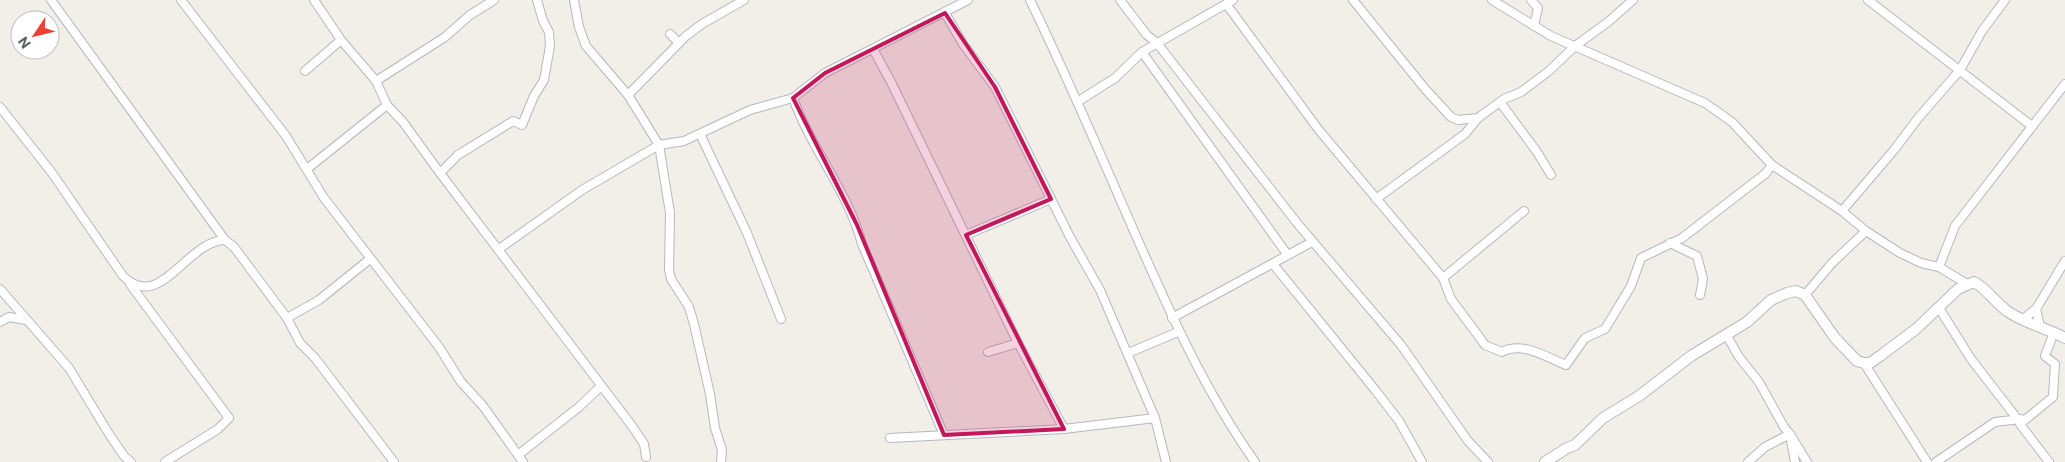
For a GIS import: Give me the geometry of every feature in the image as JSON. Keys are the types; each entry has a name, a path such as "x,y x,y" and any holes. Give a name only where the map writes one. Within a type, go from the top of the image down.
{"street":[{"path":"51,0 225,240 234,247 287,318 300,343 315,358 394,462"},
{"path":"181,0 286,136 324,198 358,240 370,259 438,347 461,382 483,406 523,462"},
{"path":"314,0 340,40 376,81 387,105 403,122 632,426 644,444 646,457"},
{"path":"376,81 445,37 470,15 494,0"},
{"path":"440,173 458,155 512,121 522,125 531,101 544,80 550,46 549,32 543,21 538,0"},
{"path":"574,0 579,27 586,46 628,95 659,145 670,213 669,270 671,279 689,307 694,324 710,394 715,428 722,450 722,462"},
{"path":"628,95 679,43 702,24 744,0"},
{"path":"499,248 582,190 659,145 684,141 750,110 793,98 826,74 968,0"},
{"path":"1030,0 1078,102 1178,332 1233,432 1255,462"},
{"path":"1120,0 1147,35 1157,43 1312,242 1402,345 1468,441 1488,462"},
{"path":"1353,0 1426,90 1451,117 1458,120 1478,118"},
{"path":"1492,0 1534,26 1575,46 1705,103 1732,122 1772,165 1842,211 1866,231 1900,254 1921,263 1939,266 1967,284"},
{"path":"1531,0 1538,8 1534,26"},
{"path":"1376,199 1406,175 1457,140 1478,118 1500,102 1521,92 1549,71 1575,46 1608,22 1633,0"},
{"path":"1868,0 2032,126"},
{"path":"1842,211 1960,70 1982,31 2005,0"},
{"path":"1078,102 1115,78 1142,52 1230,2 1286,88 1443,278 1451,299 1485,345 1502,352 1510,347 1521,347 1566,365 1586,338 1605,329 1631,286 1642,258 1682,238 1765,174 1772,165"},
{"path":"945,13 964,44 995,87 1051,199 1100,290 1155,418 1166,462"},
{"path":"670,34 679,43"},
{"path":"305,70 340,40"},
{"path":"873,49 891,82 1018,343 1064,429"},
{"path":"1142,52 1287,254"},
{"path":"1939,266 1955,226 2065,84"},
{"path":"793,98 807,131 836,182 857,225 862,244 944,435"},
{"path":"1500,102 1537,152 1550,175"},
{"path":"307,168 387,105"},
{"path":"0,106 52,173 123,276 229,418 218,429 165,462"},
{"path":"700,134 747,233 781,319"},
{"path":"966,235 1051,199"},
{"path":"1443,278 1524,211"},
{"path":"1805,295 1832,263 1866,231"},
{"path":"129,282 139,286 152,287 164,281 203,246 215,240 225,240"},
{"path":"1172,318 1312,242"},
{"path":"1670,244 1696,256 1703,279 1700,295"},
{"path":"287,318 319,300 370,259"},
{"path":"2022,320 2036,308 2065,261"},
{"path":"1273,264 1399,421 1422,462"},
{"path":"1545,462 1574,445 1603,418 1638,396 1691,356 1727,336 1747,322 1771,300 1796,291 1805,295 1835,338 1857,361 1864,363 1870,363 1880,356 1916,329 1958,289 1974,282 1981,286 2006,310 2022,320 2065,338"},
{"path":"0,289 69,368 109,434 124,456 131,462"},
{"path":"1939,308 1971,358 2019,421"},
{"path":"2036,308 2040,326"},
{"path":"0,322 9,317 26,320"},
{"path":"1128,353 1178,332"},
{"path":"2049,462 2020,424 2053,397 2054,364 2045,356 2054,332"},
{"path":"1727,336 1739,357 1759,382 1784,427 1807,462"},
{"path":"988,352 1018,343"},
{"path":"1864,363 1927,462"},
{"path":"518,455 579,408 601,386"},
{"path":"1936,462 1995,422 2019,421 2053,397"},
{"path":"890,438 1064,429 1155,418"},
{"path":"1748,462 1765,447 1790,434"},
{"path":"1790,434 1795,462"}],"highlighted area":[{"path":"945,13 995,87 1051,199 966,235 1064,429 944,435 857,225 793,98 825,73"}]}
